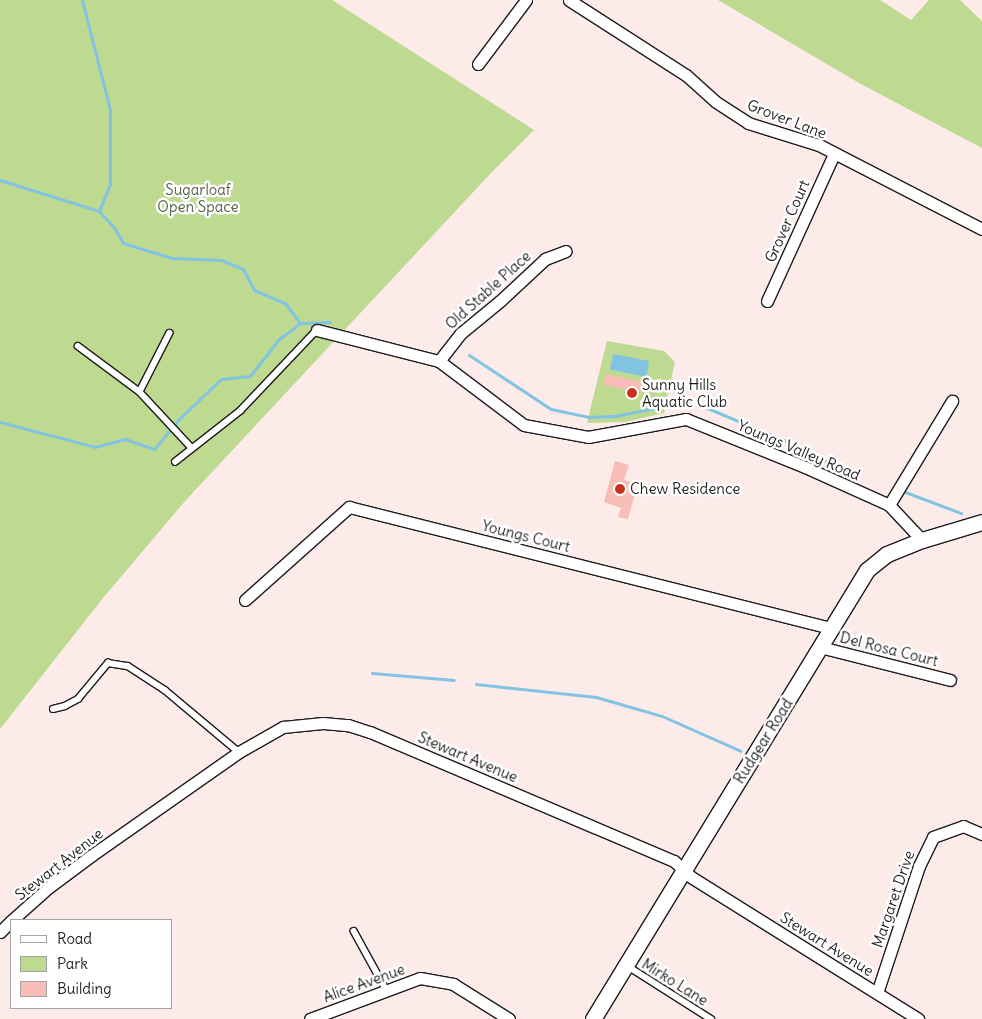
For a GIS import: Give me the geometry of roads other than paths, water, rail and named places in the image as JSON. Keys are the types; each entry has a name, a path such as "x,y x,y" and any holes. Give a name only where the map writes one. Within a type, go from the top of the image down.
{"street":[{"path":"478,64 526,0"},
{"name":"Grover Lane","path":"569,0 686,75 716,102 748,122 818,145 982,229"},
{"name":"Grover Court","path":"768,301 834,154"},
{"name":"Old Stable Place","path":"439,361 460,333 500,301 545,259 566,252"},
{"name":"Youngs Valley Road","path":"317,330 439,361 524,425 588,436 686,419 805,467 889,505 922,540"},
{"path":"889,505 952,401"},
{"name":"Youngs Court","path":"245,600 349,506 832,628"},
{"name":"Rudgear Road","path":"593,1019 867,570 887,554 922,540 982,522"},
{"name":"Del Rosa Court","path":"820,647 950,680"},
{"name":"Stewart Avenue","path":"14,919 49,887 92,855 239,752 282,728 323,722 348,725 379,735 665,857 691,877 918,1019"},
{"name":"Margaret Drive","path":"877,993 919,866 933,837 963,826 982,834"},
{"name":"Stewart Avenue","path":"0,932 10,923"},
{"name":"Alice Avenue","path":"310,1019 420,978 453,984 509,1019"}],"lane":[{"path":"174,462 240,411 317,330"},
{"path":"140,392 170,333"},
{"path":"78,346 140,392 192,448"},
{"path":"53,710 66,706 78,699 108,663 128,666 165,690 239,752"},
{"path":"354,931 387,991"},
{"name":"Mirko Lane","path":"626,966 710,1019"}],"water":[{"path":"613,354 649,361 646,377 610,370"}],"waterway":[{"path":"82,0 110,110 110,184 99,211"},
{"path":"0,180 99,211"},
{"path":"99,211 115,229 123,243 172,258 221,260 243,269 254,290 285,303 300,323 330,322"},
{"path":"0,422 95,447 125,439 154,449 179,419 221,379 250,376 279,339 300,323"},
{"path":"469,355 551,409 588,417 615,416 680,403"},
{"path":"700,405 798,446 835,466"},
{"path":"905,492 961,513"},
{"path":"372,673 454,680"},
{"path":"476,684 596,697 662,716 741,751"}],"place":[{"name":"Sunny Hills Aquatic Club","path":"632,393"},
{"name":"Chew Residence","path":"620,489"}],"park label":[{"name":"Sugarloaf Open Space","path":"198,198"}]}
